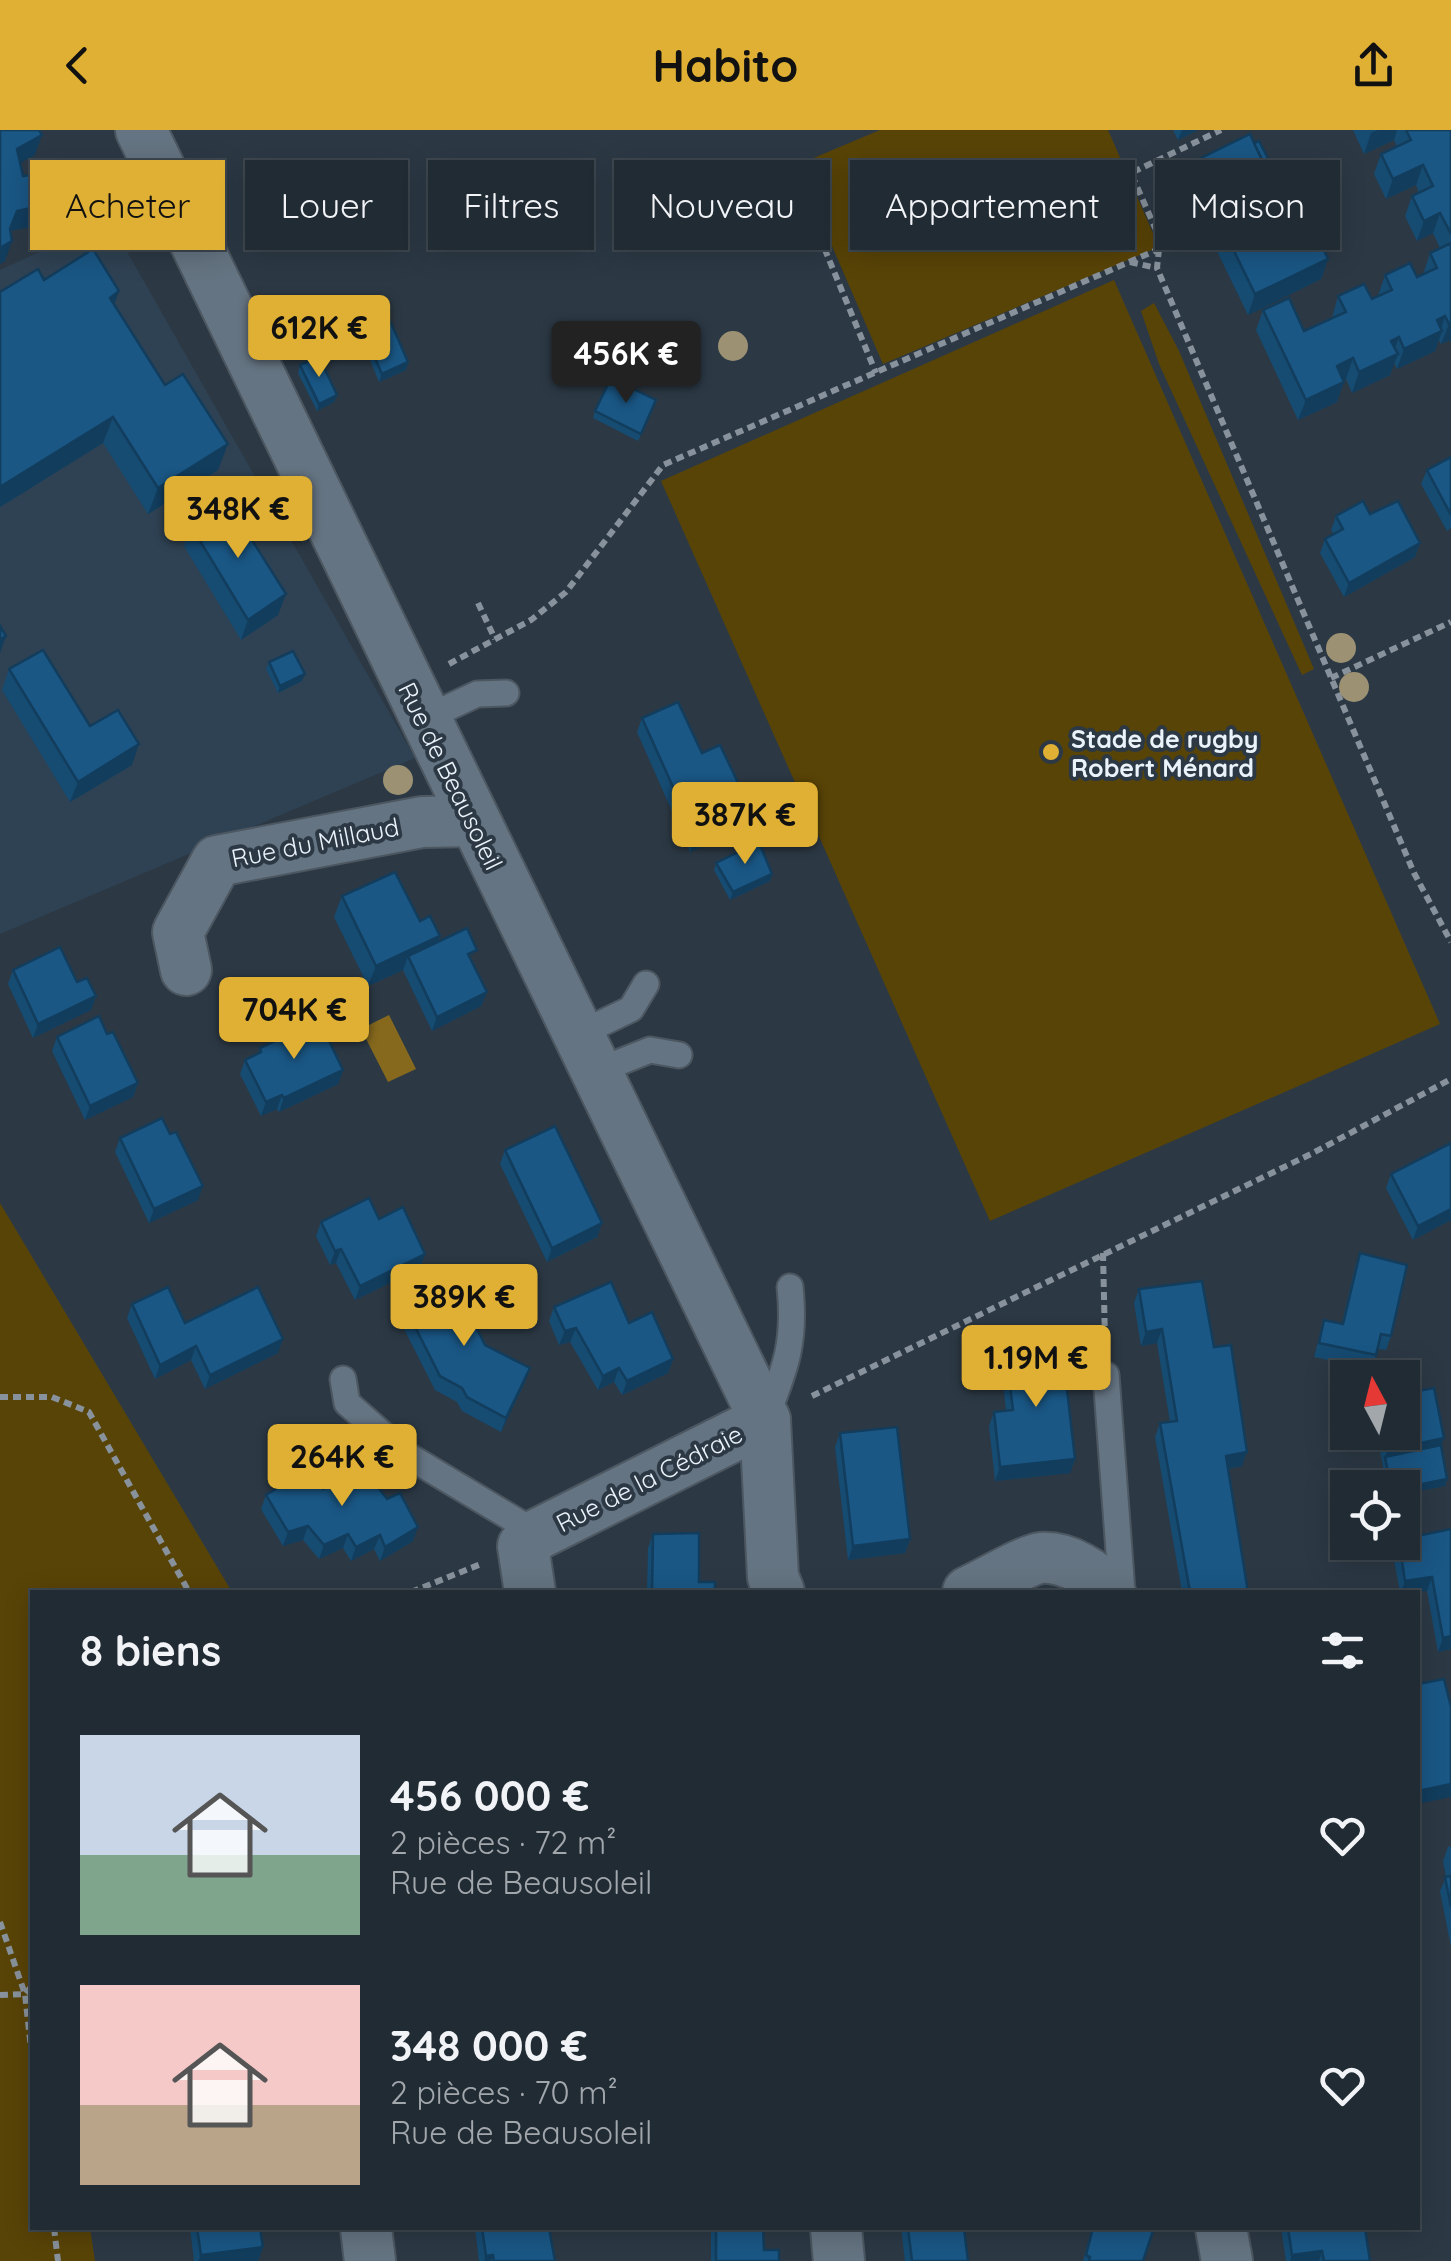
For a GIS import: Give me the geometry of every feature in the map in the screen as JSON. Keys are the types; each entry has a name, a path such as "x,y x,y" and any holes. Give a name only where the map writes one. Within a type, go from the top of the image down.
{"street":[{"name":"Rue de Beausoleil","path":"141,130 765,1420"},
{"name":"Rue du Millaud","path":"186,970 178,932 217,860 422,822 473,821"},
{"name":"Rue de la Cédraie","path":"530,1558 765,1420"},
{"path":"765,1420 777,1590"},
{"path":"972,1590 1040,1558 1071,1564 1101,1581 1108,1590"},
{"path":"366,2230 370,2261"},
{"path":"836,2230 839,2261"},
{"path":"1222,2230 1226,2261"}],"lane":[{"path":"416,703 506,693"},
{"path":"586,1054 631,1009 646,984"},
{"path":"586,1054 650,1050 680,1054"},
{"path":"765,1420 789,1360 794,1318 790,1288"},
{"path":"1106,1375 1122,1590"},
{"path":"343,1379 347,1404 530,1558"}],"path":[{"path":"416,703 495,640 531,620 566,592 664,465 1159,249 1160,239 1131,173 1221,130"},
{"path":"825,250 876,373"},
{"path":"1160,250 1158,268 1414,874 1451,942"},
{"path":"1130,262 1158,268"},
{"path":"478,603 495,640"},
{"path":"1331,678 1451,622"},
{"path":"765,1420 1312,1153 1451,1079"},
{"path":"1103,1253 1106,1375"},
{"path":"0,1397 52,1397 89,1412 188,1590"},
{"path":"418,1590 530,1558"},
{"path":"0,1922 24,1994 30,2042"},
{"path":"0,1996 24,1994 30,1988"},
{"path":"54,2230 58,2261"}],"shaded area":[{"path":"880,130 1108,130 1121,160 850,160 850,250 1135,250 1135,192 1155,238 1155,249 883,364 830,241 830,160 809,160"},
{"path":"44,250 126,250 415,758 0,934 0,270"},
{"name":"Stade de rugby Robert Ménard","path":"1114,280 1440,1024 990,1221 661,481"},
{"path":"1154,303 1179,351 1314,669 1302,675 1159,364 1141,311"},
{"path":"389,1015 416,1069 388,1082 361,1029"},
{"path":"0,1203 231,1590 30,1590 30,2230 90,2230 95,2261 0,2261"}],"building":[{"path":"0,130 39,130 42,135 17,149 23,176 30,175 30,208 17,211 10,229 12,241 0,248"},
{"path":"1406,130 1451,130 1451,234 1440,213 1424,221 1412,196 1433,186 1423,165 1393,179 1381,154 1411,140"},
{"path":"1250,134 1262,160 1197,160"},
{"path":"1259,141 1269,160 1262,160 1254,143"},
{"path":"1451,243 1451,323 1445,316 1437,320 1442,331 1404,349 1399,337 1391,341 1398,354 1359,372 1353,358 1337,366 1344,382 1306,400 1263,310 1289,298 1304,331 1346,312 1338,296 1364,284 1372,299 1392,290 1385,275 1410,263 1417,277 1437,268 1430,253"},
{"path":"94,250 119,291 110,298 165,385 183,374 228,444 158,488 113,417 0,487 0,292 38,269 44,280"},
{"path":"1234,250 1324,250 1328,259 1255,294"},
{"path":"391,323 408,362 382,374 365,335"},
{"path":"319,357 337,395 319,404 300,365"},
{"path":"611,378 656,400 641,434 595,411"},
{"path":"1451,457 1451,515 1427,470"},
{"path":"1363,501 1370,514 1398,501 1420,543 1349,583 1325,539 1343,529 1336,516"},
{"path":"228,502 286,594 248,620 191,526"},
{"path":"43,650 90,726 118,710 139,744 78,782 9,669"},
{"path":"293,651 305,674 280,686 269,662"},
{"path":"678,702 702,753 720,745 753,814 696,838 642,718"},
{"path":"759,842 772,874 733,892 716,863"},
{"path":"395,872 420,921 430,916 440,936 376,966 342,896"},
{"path":"467,928 477,950 468,954 487,992 437,1017 408,956"},
{"path":"60,947 77,982 87,978 96,996 38,1024 13,970"},
{"path":"99,1016 107,1034 113,1032 138,1083 90,1106 57,1037"},
{"path":"319,1020 343,1070 284,1098 282,1095 266,1102 245,1060 261,1052 260,1048"},
{"path":"162,1118 170,1134 176,1132 203,1186 154,1209 120,1138"},
{"path":"555,1126 602,1223 552,1248 505,1150"},
{"path":"1451,1143 1451,1209 1418,1226 1391,1174"},
{"path":"369,1198 379,1219 403,1207 425,1254 360,1286 341,1249 335,1251 321,1222"},
{"path":"1360,1253 1407,1265 1391,1336 1381,1334 1376,1355 1319,1343 1324,1320 1343,1324"},
{"path":"451,1277 485,1345 530,1368 506,1418 467,1397 462,1388 440,1376 402,1301"},
{"path":"1202,1281 1214,1347 1231,1345 1247,1452 1226,1456 1248,1590 1190,1590 1160,1423 1177,1421 1162,1329 1146,1332 1139,1289"},
{"path":"611,1282 629,1323 652,1312 673,1359 627,1381 619,1368 603,1376 576,1328 565,1331 554,1307"},
{"path":"168,1287 185,1323 258,1287 283,1339 210,1375 196,1346 160,1365 132,1304"},
{"path":"1062,1346 1075,1459 1000,1467 994,1412 1013,1410 1006,1352"},
{"path":"1434,1388 1444,1438 1420,1443 1420,1391"},
{"path":"897,1427 910,1539 853,1546 840,1433"},
{"path":"1441,1445 1447,1479 1420,1484 1420,1470 1388,1470 1385,1457"},
{"path":"362,1466 387,1499 400,1493 418,1527 385,1547 380,1535 356,1547 348,1534 324,1545 308,1526 288,1532 266,1495 311,1468 323,1489"},
{"path":"1451,1529 1451,1636 1443,1638 1432,1577 1405,1581 1402,1560 1420,1560 1420,1535"},
{"path":"699,1533 699,1582 715,1582 715,1590 652,1590 653,1534"},
{"path":"1444,1679 1451,1707 1451,1784 1420,1791 1420,1684"},
{"path":"1451,1876 1451,1907 1445,1877"},
{"path":"197,2230 260,2230 263,2247 201,2255"},
{"path":"482,2230 549,2230 555,2261 494,2261 493,2255 486,2256"},
{"path":"716,2230 763,2230 764,2250 779,2250 779,2261 716,2261"},
{"path":"908,2230 964,2230 968,2261 912,2261"},
{"path":"1092,2230 1153,2230 1143,2261 1089,2261 1086,2255"},
{"path":"1288,2230 1365,2230 1370,2261 1324,2261 1322,2251 1292,2255"}],"place":[{"name":"Stade de rugby Robert Ménard","path":"1051,752"}]}
